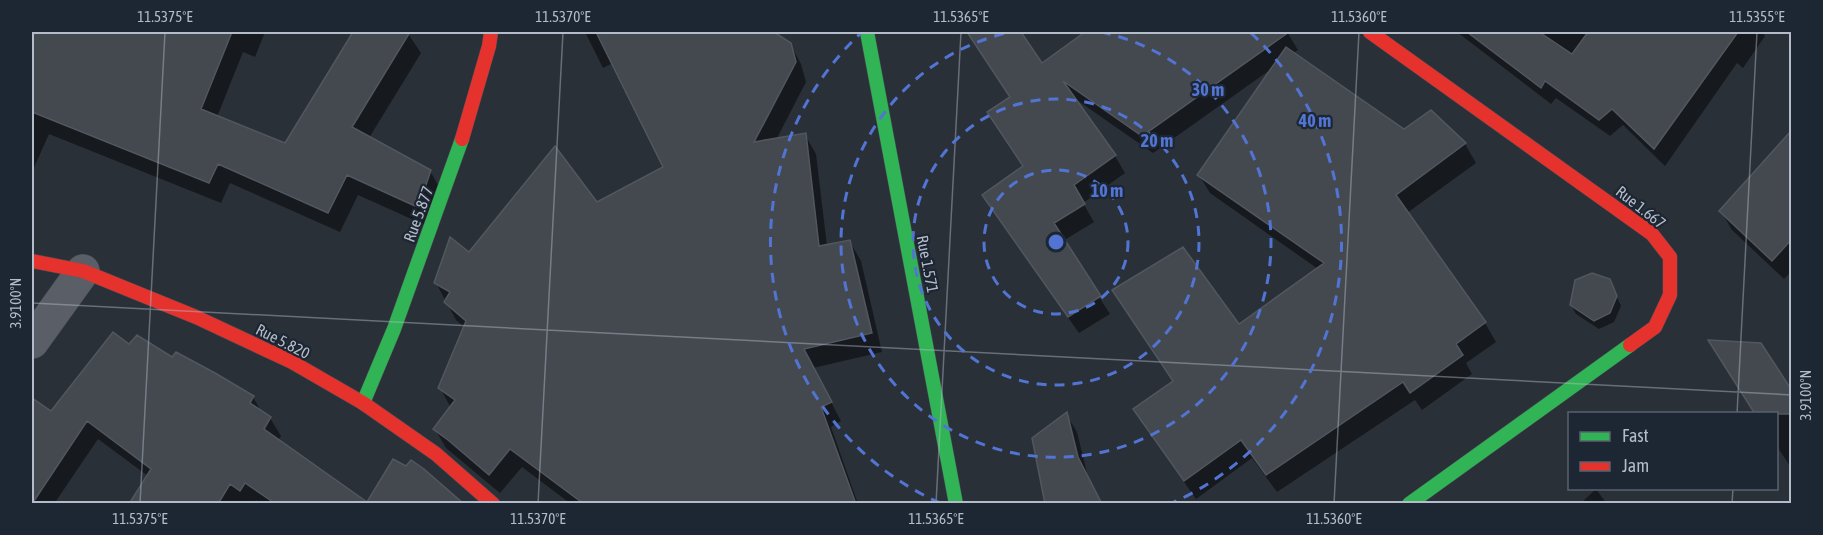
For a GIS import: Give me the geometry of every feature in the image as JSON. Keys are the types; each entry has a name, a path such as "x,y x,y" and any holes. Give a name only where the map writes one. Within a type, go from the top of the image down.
{"street":[{"name":"Rue 5.877","path":"363,404 394,329 460,145 491,32"},
{"name":"Rue 1.571","path":"867,32 956,504"},
{"name":"Rue 1.667","path":"1370,32 1652,234 1670,257 1670,295 1655,327 1409,504"},
{"name":"Rue 5.820","path":"32,261 83,271 207,322 292,363 363,404 436,454 493,504"},
{"path":"32,342 83,271"}],"building":[{"path":"32,32 232,32 201,109 285,143 353,32 410,32 352,127 431,170 424,191 415,206 347,175 328,213 218,164 209,183 32,112"},
{"path":"596,32 774,32 791,43 796,62 754,142 806,133 819,246 850,240 872,333 804,349 832,402 821,407 856,504 584,504 510,449 489,475 433,429 455,400 438,388 466,321 444,302 450,292 434,283 450,237 469,252 555,146 597,202 663,167"},
{"path":"967,32 1021,32 1042,63 1085,32 1289,32 1142,136 1063,81 1116,155 1074,185 1085,204 1054,223 1101,296 1068,317 982,195 1023,166 987,112 1010,97"},
{"path":"1467,32 1539,32 1572,54 1588,32 1738,32 1654,149 1612,109 1599,120 1545,81 1541,88"},
{"path":"1286,47 1404,129 1431,110 1466,143 1396,195 1486,322 1456,344 1463,355 1410,393 1403,382 1266,475 1241,440 1184,481 1133,409 1173,381 1112,290 1183,247 1239,324 1324,263 1197,175"},
{"path":"1791,131 1791,240 1772,261 1719,211"},
{"path":"1592,273 1610,279 1617,296 1610,313 1594,321 1570,305 1575,280"},
{"path":"113,332 129,344 137,335 172,357 176,352 254,396 250,403 271,417 264,429 367,502 393,459 406,466 411,460 464,504 276,504 245,483 240,491 230,484 218,504 129,504 151,469 87,421 32,504 32,398 51,411"},
{"path":"1708,340 1761,343 1791,389 1791,414 1754,412"},
{"path":"1067,412 1078,457 1102,504 1045,504 1032,438"}],"traffic: fast":[{"path":"867,32 956,504"},
{"path":"363,403 394,329 462,139"},
{"path":"1409,504 1630,345"}],"traffic: jam":[{"path":"462,139 491,32"},
{"path":"1370,32 1652,234 1670,257 1670,295 1655,327 1630,345"},
{"path":"32,261 83,271 196,317 292,362 363,403 436,454 493,504"}]}
